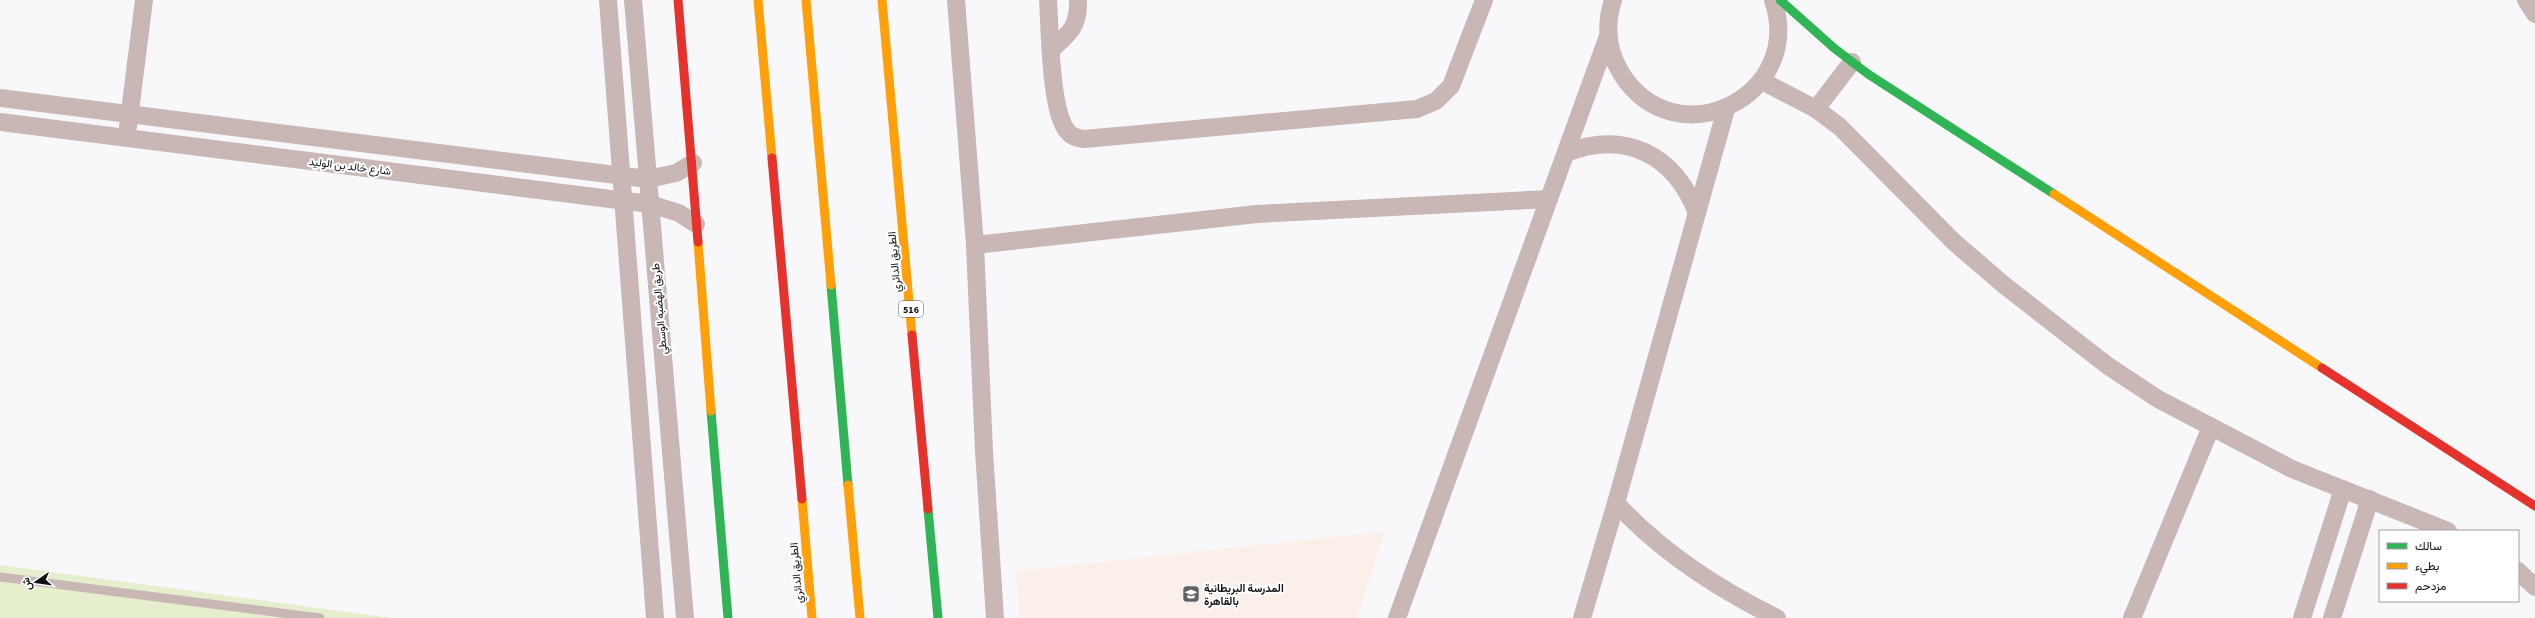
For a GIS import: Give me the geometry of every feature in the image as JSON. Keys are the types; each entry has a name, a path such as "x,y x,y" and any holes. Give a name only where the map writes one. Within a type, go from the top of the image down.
{"main road":[{"path":"678,0 693,163 696,224 728,618"},
{"name":"الطريق الدائري","path":"758,0 812,618"},
{"path":"806,0 829,247 860,618"},
{"name":"الطريق الدائري","path":"882,0 938,618"},
{"path":"1780,0 1852,62 2166,269 2535,506"}],"street":[{"path":"127,138 144,0"},
{"path":"608,0 655,618"},
{"name":"طريق الهضبه الوسطي","path":"633,0 685,618"},
{"path":"956,0 975,245 984,451 995,618"},
{"path":"1048,0 1059,116 1067,131 1078,138 1095,138 1401,112 1426,106 1446,93 1458,72 1484,0"},
{"path":"1052,49 1071,32 1076,23 1078,0"},
{"path":"1613,0 1608,18 1608,36 1615,62 1625,79 1649,102 1673,112 1693,114 1726,109 1745,98 1762,81 1774,60 1779,37 1778,13 1773,0"},
{"path":"2526,0 2535,14"},
{"path":"1397,618 1608,36"},
{"path":"1816,109 1852,62"},
{"path":"1762,81 1816,109 1862,147 1954,242 2055,327 2158,399 2292,469 2446,530"},
{"path":"0,98 648,179 676,173 693,163"},
{"path":"1582,618 1616,503 1726,109"},
{"name":"شارع خالد بن الوليد","path":"0,122 623,200 650,204 679,213 696,224"},
{"path":"1566,153 1581,147 1608,144 1630,146 1645,152 1659,160 1679,179 1691,197 1697,213"},
{"path":"975,245 1257,214 1548,199"},
{"path":"2132,618 2211,427"},
{"path":"2302,618 2343,488"},
{"path":"2517,494 2535,495"},
{"path":"2332,618 2370,499"},
{"path":"1616,503 1661,546 1707,579 1777,618"},
{"path":"2519,572 2535,587"}],"lane":[{"path":"0,577 320,618"}],"shaded area":[{"name":"المدرسة البريطانية بالقاهرة","path":"1385,531 1357,618 1020,618 1016,571"}],"green space":[{"path":"0,565 392,618 0,618"}],"traffic: fast":[{"path":"1780,0 1834,48 1868,74 2054,194"},
{"path":"831,285 848,485"},
{"path":"711,411 728,618"},
{"path":"928,509 938,618"}],"traffic: slow":[{"path":"758,0 772,158"},
{"path":"806,0 831,285"},
{"path":"882,0 912,335"},
{"path":"2054,194 2322,368"},
{"path":"698,242 711,411"},
{"path":"848,485 860,618"},
{"path":"802,499 812,618"}],"traffic: jam":[{"path":"678,0 698,242"},
{"path":"772,158 802,499"},
{"path":"912,335 928,509"},
{"path":"2322,368 2535,506"}],"place":[{"name":"المدرسة البريطانية بالقاهرة","path":"1191,594"}]}
